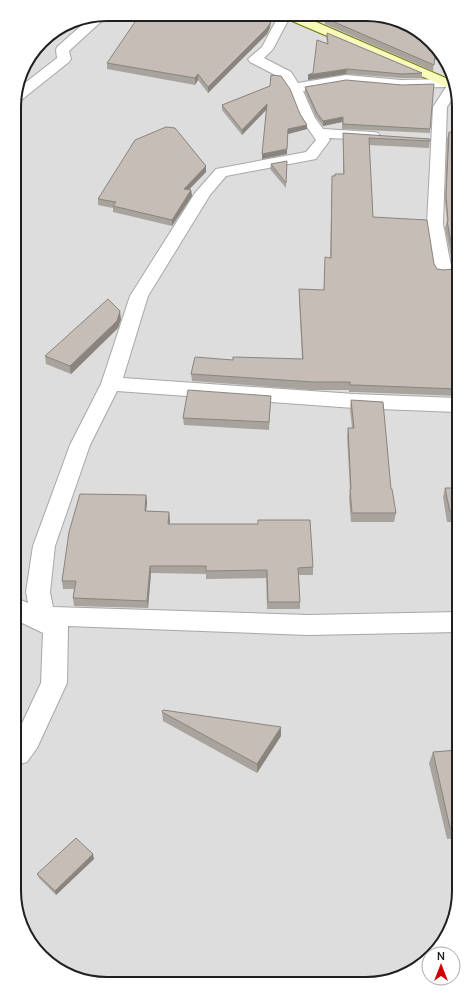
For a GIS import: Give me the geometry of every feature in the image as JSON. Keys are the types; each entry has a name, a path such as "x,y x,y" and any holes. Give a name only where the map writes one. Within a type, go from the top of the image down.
{"main road":[{"path":"303,21 449,85"}],"street":[{"path":"21,748 28,740 54,683 50,620 38,592 44,546 80,445 111,384 139,296 203,193 221,172 311,156 323,140 308,118 295,88 286,75 255,59 267,49 282,21"},
{"path":"23,92 64,59 62,50 81,25"},
{"path":"295,88 346,79 401,84 449,86"},
{"path":"443,271 436,224 431,139 440,108 450,89"},
{"path":"318,133 386,136"},
{"path":"111,384 354,402 452,405"},
{"path":"21,610 50,620 308,625 452,622"}],"shaded area":[{"path":"102,21 371,21 383,23 404,30 423,42 440,64 449,85 452,107 452,896 447,919 443,929 432,946 421,946 421,957 404,968 388,974 366,977 107,977 90,975 69,968 50,956 33,934 24,913 21,891 21,102 24,85 30,69 46,46 69,30 90,23"}],"building":[{"path":"136,21 271,22 267,28 208,87 198,74 195,78 107,63"},
{"path":"332,21 371,21 394,26 404,30 427,46 435,56 434,65"},
{"path":"327,33 422,73 402,74 347,69 308,75 313,73 317,40 328,44"},
{"path":"271,75 281,76 290,89 300,114 307,125 288,129 287,149 262,154 267,104 242,130 222,105 270,86"},
{"path":"346,80 402,85 434,84 430,129 343,124 343,117 323,121 317,113 305,87"},
{"path":"166,127 175,128 206,166 184,189 191,190 172,220 113,206 116,202 98,199 135,140"},
{"path":"449,132 452,132 452,247 447,221 446,195"},
{"path":"343,133 430,139 430,141 369,138 373,217 427,220 434,264 437,269 452,269 452,389 350,385 350,382 313,382 191,374 195,357 233,360 233,357 303,359 299,289 324,290 325,257 331,258 332,176 335,176 335,174 344,174"},
{"path":"287,161 286,183 271,164"},
{"path":"108,299 120,311 117,321 70,366 45,356"},
{"path":"188,390 271,396 269,422 183,418"},
{"path":"351,400 383,402 391,489 396,513 352,513 348,428 354,428"},
{"path":"445,488 452,488 452,512 450,512"},
{"path":"80,494 146,495 145,511 169,512 168,524 258,524 258,520 310,520 313,567 298,568 300,602 268,602 267,570 206,571 206,566 150,566 147,601 73,598 76,581 62,581 69,532"},
{"path":"163,710 281,727 257,764 162,712"},
{"path":"452,750 452,828 450,828 433,752"},
{"path":"76,838 93,854 55,891 37,874"}]}
